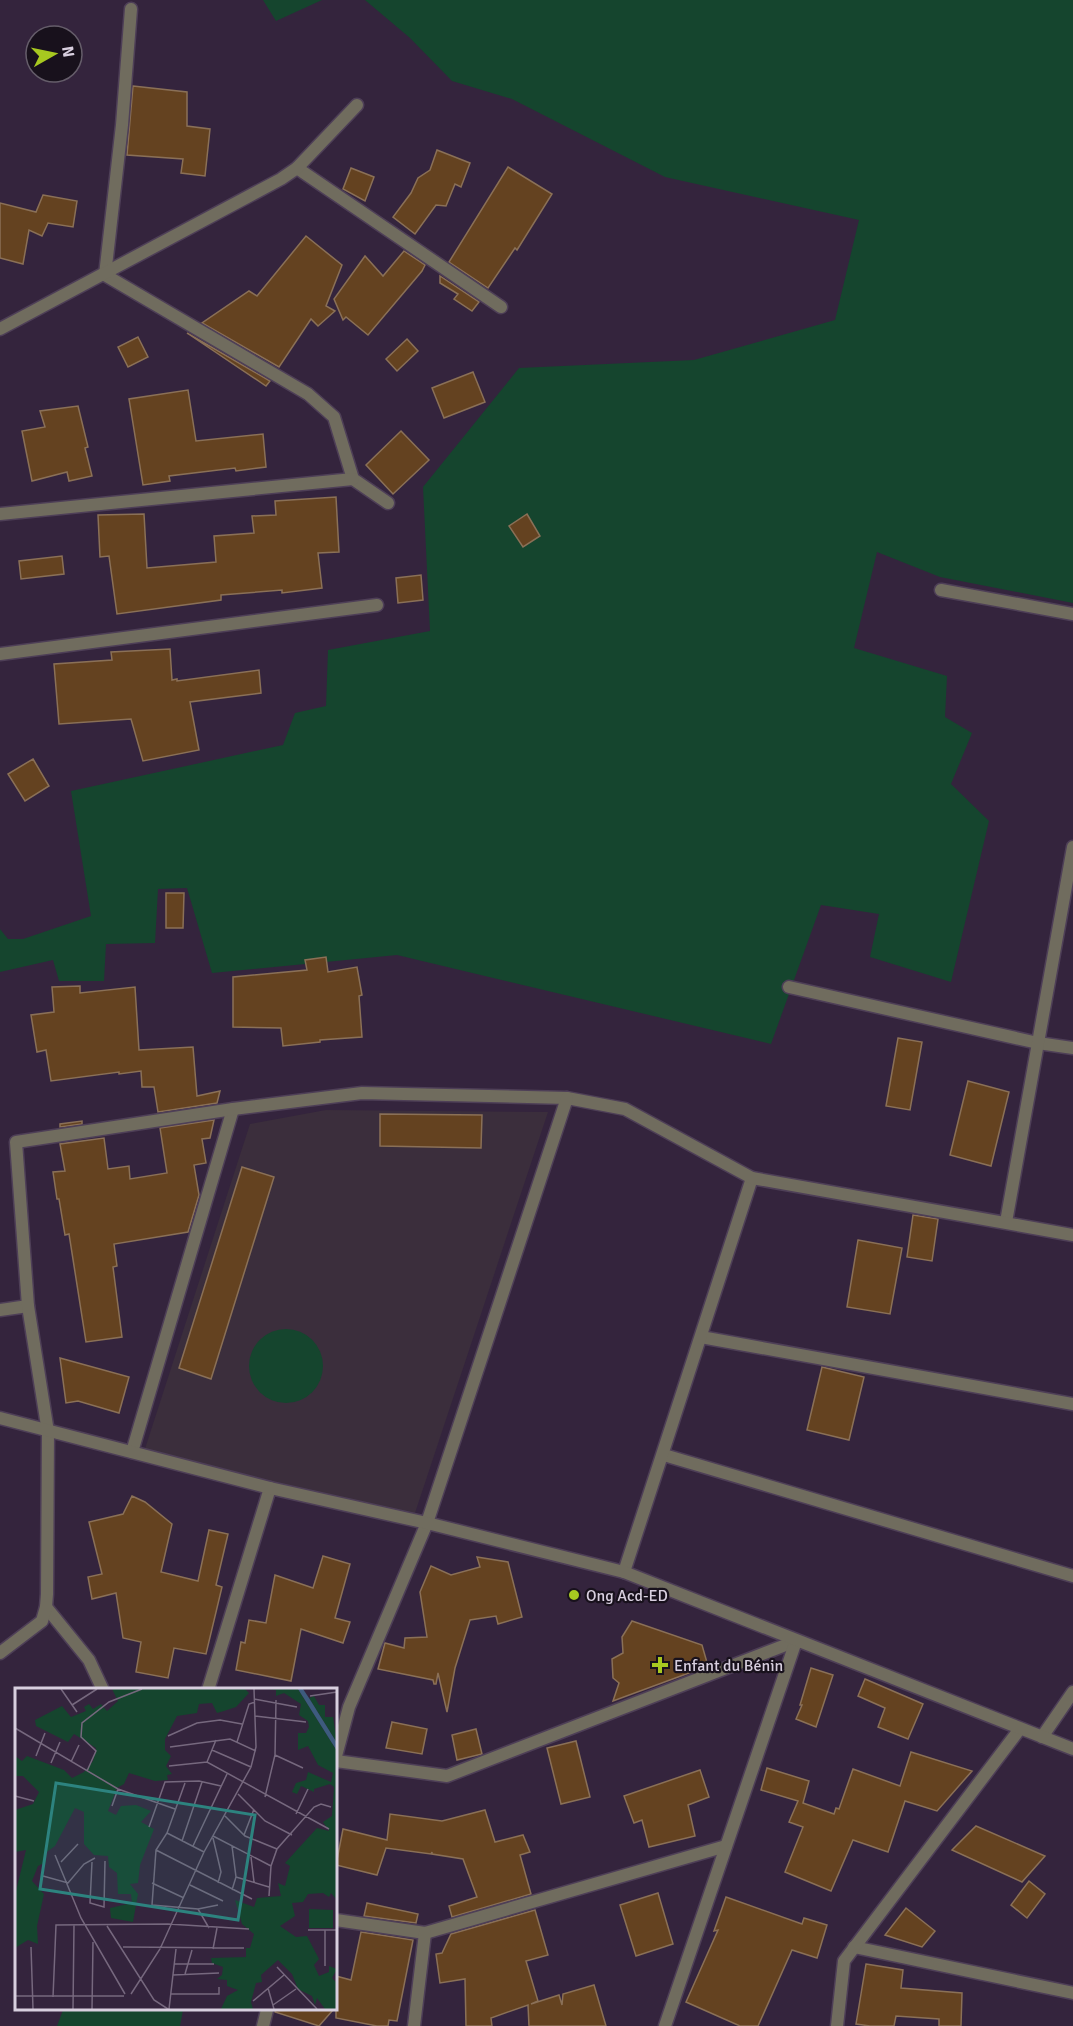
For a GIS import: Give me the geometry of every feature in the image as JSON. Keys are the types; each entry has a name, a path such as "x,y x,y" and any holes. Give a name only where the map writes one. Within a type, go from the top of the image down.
{"street":[{"path":"105,275 122,125 131,9"},
{"path":"0,329 282,179 297,168 357,105"},
{"path":"297,168 501,307"},
{"path":"105,275 308,394 321,404 334,417 353,480"},
{"path":"0,514 353,480 388,503"},
{"path":"942,590 1073,614"},
{"path":"0,654 377,605"},
{"path":"1006,1222 1073,847"},
{"path":"789,987 1038,1043 1073,1048"},
{"path":"0,1653 42,1621 46,1607 48,1432 28,1306 16,1142 233,1109 362,1093 567,1098 625,1109 752,1178 1073,1235"},
{"path":"338,1748 349,1707 427,1523 567,1098"},
{"path":"132,1452 233,1109"},
{"path":"624,1572 664,1455 752,1178"},
{"path":"0,1310 28,1306"},
{"path":"701,1337 1073,1404"},
{"path":"0,1418 270,1488 427,1523 624,1572 1019,1730 1073,1749"},
{"path":"664,1455 1073,1576"},
{"path":"209,1688 270,1488"},
{"path":"46,1607 89,1660 102,1688"},
{"path":"338,1761 447,1776 796,1641"},
{"path":"666,2026 796,1641"},
{"path":"1042,1737 1073,1692"},
{"path":"837,2026 844,1961 1019,1730"},
{"path":"338,1920 425,1933 726,1846"},
{"path":"414,2026 425,1933"},
{"path":"854,1947 1073,1993"},
{"path":"263,2026 267,2011"}],"shaded area":[{"path":"326,1110 548,1112 412,1522 143,1455 250,1124"}],"green space":[{"path":"263,0 322,0 276,21"},
{"path":"365,0 1073,0 1073,603 940,577 877,552 854,648 947,676 945,717 972,733 951,784 989,821 951,982 870,957 879,914 821,905 771,1044 397,955 212,973 187,888 158,889 155,943 106,944 104,981 59,981 53,960 0,972 0,929 8,939 23,939 91,916 71,791 283,745 295,713 326,706 328,650 430,631 423,487 519,368 694,360 835,320 859,220 665,177 512,99 452,81 410,38"},
{"path":"286,1329 300,1332 312,1340 320,1352 323,1366 320,1380 312,1392 300,1400 286,1403 272,1400 260,1392 252,1380 249,1366 252,1352 260,1340 272,1332"},
{"path":"63,2011 183,2011 180,2026 57,2026"}],"building":[{"path":"133,86 187,92 187,126 210,129 205,176 181,173 183,159 127,155"},
{"path":"437,150 470,163 461,187 455,184 446,206 436,205 415,234 393,217 411,193 418,178 430,170"},
{"path":"508,167 552,194 517,250 515,248 488,288 449,262"},
{"path":"351,168 374,177 365,201 343,189"},
{"path":"43,195 77,201 73,227 48,223 42,236 29,230 23,264 0,258 0,203 36,212"},
{"path":"306,236 342,265 326,306 335,311 318,326 311,319 279,367 202,323 249,291 257,296"},
{"path":"404,251 425,265 368,335 346,317 343,320 334,299 365,256 383,276"},
{"path":"440,276 479,302 472,311 454,299 458,294 440,283"},
{"path":"187,333 270,381 266,386"},
{"path":"138,337 148,357 128,367 118,347"},
{"path":"407,339 418,351 397,371 386,359"},
{"path":"473,372 485,402 444,418 432,388"},
{"path":"188,390 196,441 263,434 266,467 236,471 235,468 169,476 170,481 143,485 129,399"},
{"path":"78,406 92,476 69,481 67,472 32,481 22,431 45,427 40,411"},
{"path":"401,431 429,460 393,494 366,465"},
{"path":"336,497 339,552 318,553 322,588 282,593 282,590 221,595 221,600 117,614 109,556 100,557 98,515 144,514 147,568 216,562 214,536 254,533 252,516 276,515 275,501"},
{"path":"527,514 540,536 523,547 509,526"},
{"path":"62,556 64,574 21,579 19,561"},
{"path":"421,575 423,600 398,603 396,578"},
{"path":"170,649 172,680 259,670 261,693 190,702 199,750 143,761 131,719 59,724 54,664 112,660 111,652"},
{"path":"33,759 49,786 25,801 8,774"},
{"path":"166,893 184,893 183,928 166,928"},
{"path":"326,957 328,972 357,967 362,995 359,996 362,1037 283,1046 281,1028 233,1027 233,977 307,970 305,960"},
{"path":"80,986 80,993 135,987 139,1050 193,1047 197,1096 220,1091 217,1103 158,1112 154,1087 142,1087 141,1071 51,1081 46,1050 37,1052 31,1015 54,1012 52,987"},
{"path":"898,1038 922,1042 910,1110 886,1106"},
{"path":"968,1081 1009,1092 991,1166 950,1155"},
{"path":"380,1114 482,1115 481,1148 380,1146"},
{"path":"214,1120 210,1138 202,1139 206,1163 194,1165 199,1195 188,1232 114,1244 117,1266 113,1267 122,1337 86,1342 69,1234 65,1235 53,1172 65,1171 60,1144 104,1138 108,1169 129,1166 130,1179 167,1173 160,1128"},
{"path":"82,1121 82,1124 60,1127 60,1124"},
{"path":"242,1167 274,1177 211,1379 179,1368"},
{"path":"913,1215 938,1219 932,1261 907,1257"},
{"path":"858,1240 902,1248 890,1314 847,1307"},
{"path":"60,1358 129,1377 119,1413 78,1401 66,1403"},
{"path":"822,1367 864,1377 849,1440 807,1430"},
{"path":"132,1496 145,1502 172,1524 161,1572 198,1581 209,1530 228,1534 216,1585 222,1587 206,1654 174,1648 168,1678 136,1672 141,1642 123,1638 116,1593 92,1599 88,1577 102,1574 89,1522 123,1514"},
{"path":"323,1556 350,1564 335,1618 350,1622 343,1643 301,1629 291,1681 236,1670 241,1642 245,1643 249,1620 266,1623 275,1575 313,1588"},
{"path":"477,1557 508,1562 522,1617 498,1624 496,1616 470,1620 455,1668 447,1712 438,1673 436,1684 434,1684 433,1680 378,1669 385,1643 404,1648 405,1638 427,1637 420,1592 431,1566 451,1575 480,1567"},
{"name":"Enfant du Bénin","path":"632,1621 702,1645 708,1666 613,1701 619,1683 613,1678 612,1659 623,1653 622,1637"},
{"path":"811,1668 833,1675 816,1727 796,1719 802,1705 800,1705"},
{"path":"865,1679 923,1704 908,1739 878,1727 885,1708 858,1696"},
{"path":"392,1722 427,1729 422,1754 386,1748"},
{"path":"476,1729 482,1754 457,1760 452,1735"},
{"path":"576,1741 590,1797 561,1804 547,1748"},
{"path":"911,1752 972,1771 937,1811 905,1801 888,1852 853,1840 831,1891 785,1872 803,1827 789,1822 798,1801 761,1790 767,1768 809,1781 803,1803 834,1814 836,1808 839,1809 853,1769 900,1786"},
{"path":"700,1770 709,1797 688,1805 695,1836 649,1847 642,1820 634,1823 624,1796"},
{"path":"485,1810 495,1842 523,1835 530,1852 520,1855 531,1894 452,1917 449,1906 477,1897 463,1859 432,1854 432,1852 431,1854 386,1848 377,1875 338,1865 343,1829 387,1840 390,1814 442,1821"},
{"path":"976,1826 1045,1856 1022,1882 952,1850"},
{"path":"1029,1881 1045,1894 1027,1918 1011,1905"},
{"path":"658,1893 673,1944 636,1956 620,1905"},
{"path":"726,1897 802,1924 804,1918 827,1925 817,1958 792,1950 758,2026 740,2026 686,2002 718,1930 714,1931"},
{"path":"367,1903 418,1914 416,1923 364,1916"},
{"path":"906,1908 935,1931 922,1947 885,1935"},
{"path":"535,1910 548,1955 526,1961 538,2001 531,2004 559,1995 562,2005 563,1994 594,1985 606,2026 529,2026 528,2005 491,2018 492,2026 466,2026 465,1979 440,1983 436,1954 442,1953 451,1934"},
{"path":"361,1932 413,1940 397,2021 389,2020 388,2026 377,2026 336,2018 338,1977 351,1980"},
{"path":"866,1964 903,1970 901,1988 962,1993 961,2026 939,2026 939,2019 896,2016 894,2026 856,2024"},
{"path":"275,2011 332,2011 319,2026"}],"place":[{"name":"Ong Acd-ED","path":"574,1595"},
{"name":"Enfant du Bénin","path":"660,1665"}]}
